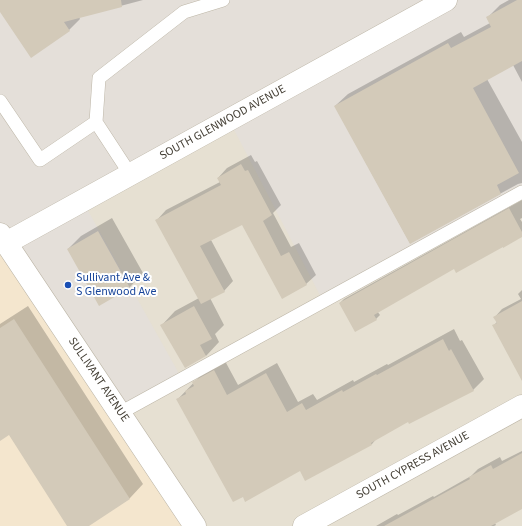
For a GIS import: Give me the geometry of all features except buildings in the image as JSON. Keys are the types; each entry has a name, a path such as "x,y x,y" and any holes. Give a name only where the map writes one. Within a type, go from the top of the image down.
{"street":[{"name":"SOUTH GLENWOOD AVENUE","path":"2,241 130,174 446,0"},
{"name":"SULLIVANT AVENUE","path":"2,241 120,413 195,526"},
{"name":"SOUTH CYPRESS AVENUE","path":"304,526 522,406"}],"lane":[{"path":"130,174 96,122 99,78 184,12 223,0"},
{"path":"0,101 40,160 96,122"},
{"path":"120,413 522,192"}],"shaded area":[{"path":"0,0 522,0 522,192 323,301 229,120 82,200 182,379 120,413 0,234"},
{"path":"228,120 522,192 522,526 195,526 120,413 82,200"},
{"path":"0,234 195,526 0,526"}],"place":[{"name":"Sullivant Ave & S Glenwood Ave","path":"68,285"}]}
